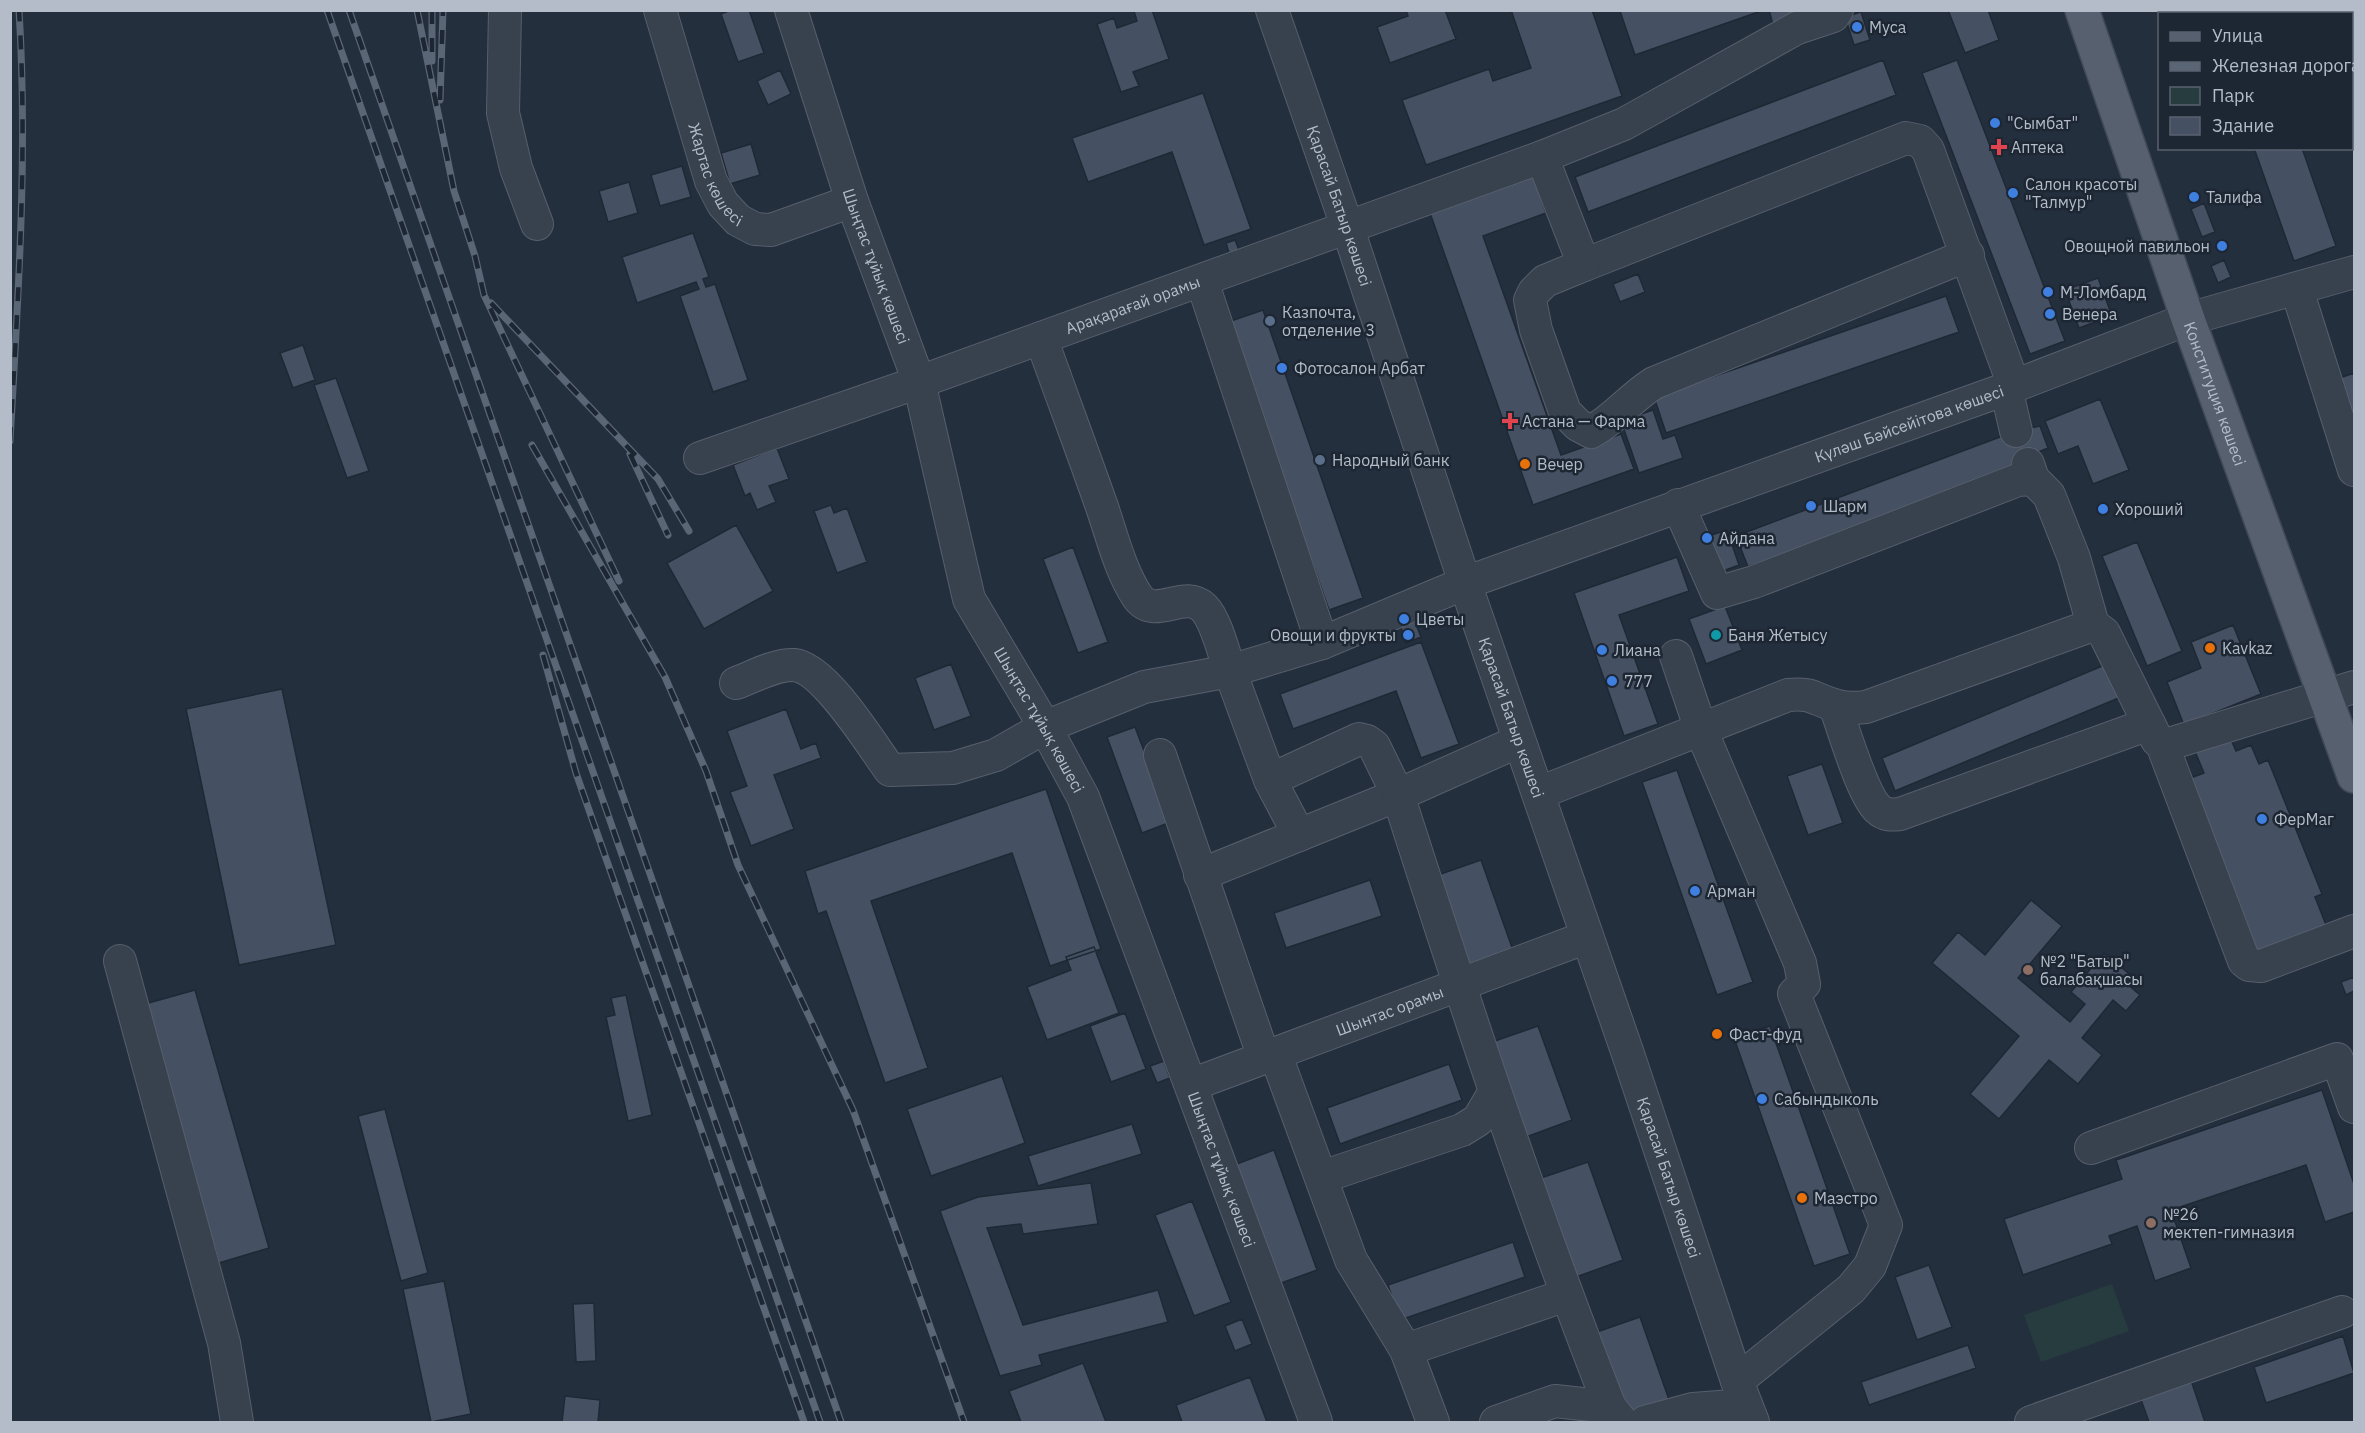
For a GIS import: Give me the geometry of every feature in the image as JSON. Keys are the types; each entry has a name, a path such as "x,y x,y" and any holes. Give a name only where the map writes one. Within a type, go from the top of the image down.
{"main road":[{"name":"Конституция көшесі","path":"2082,10 2188,320 2339,691 2355,776"}],"street":[{"path":"505,10 503,113 516,168 537,224"},
{"name":"Жартас көшесі","path":"660,10 711,180 723,204 738,219 755,229 771,230 852,201"},
{"name":"Шыңтас тұйық көшесі","path":"791,10 852,201 919,382 969,599 1045,727 1083,797 1316,1422"},
{"name":"Қарасай Батыр көшесі","path":"1272,10 1348,229 1465,583 1539,793 1746,1403"},
{"name":"Арақарағай орамы","path":"700,458 1348,229 1542,157 1624,124 1797,28 1833,16 1837,10"},
{"path":"1968,255 1653,383 1638,393 1616,417 1591,432 1565,412 1536,330 1530,300 1545,280 1906,138 1920,141 1928,150 1968,255 2010,387 2016,430"},
{"path":"1542,157 1584,265"},
{"name":"Күләш Бәйсейітова көшесі","path":"736,683 784,666 796,665 822,680 844,706 890,770 953,768 996,754 1045,727 1144,687 1230,671 1322,643 1465,583 2010,387 2188,320 2355,272"},
{"path":"1202,281 1322,643"},
{"path":"2297,290 2355,470"},
{"path":"1041,338 1121,562 1134,591 1147,606 1158,607 1192,601 1203,607 1210,618 1270,780 1299,835"},
{"path":"1678,505 1717,592 1754,582 2018,480 2031,471 2049,495 2074,558 2093,625 2104,633 2155,734 2244,961 2249,965 2261,966 2355,931"},
{"path":"1539,793 1788,695 1802,693 1835,706 1850,709 1866,707 2093,625"},
{"path":"1645,1422 1693,1409 1746,1403 1870,1266 1886,1225 1794,994 1804,984 1800,963 1701,730 1676,656"},
{"path":"2155,734 2169,744 2339,691"},
{"path":"1835,706 1869,798 1879,811 1889,815 1900,814 2155,734"},
{"path":"1270,780 1359,739 1374,746 1398,795 1494,1093 1566,1295 1616,1415"},
{"path":"1200,874 1398,795 1519,741"},
{"path":"1160,755 1200,874 1269,1055 1322,1177 1351,1260 1406,1350 1432,1422"},
{"name":"Шынтас орамы","path":"1191,1085 1587,937"},
{"path":"120,960 224,1343 237,1422"},
{"path":"2091,1148 2337,1059 2355,1107"},
{"path":"1322,1177 1462,1130 1478,1120 1494,1093"},
{"path":"1406,1350 1566,1295"},
{"path":"2031,1422 2342,1312"},
{"path":"1496,1422 1555,1401 1616,1415"}],"green space":[{"path":"2112,1284 2129,1331 2041,1362 2024,1315"}],"building":[{"path":"731,10 749,10 764,53 738,62 721,14"},
{"path":"1152,10 1169,59 1133,72 1139,86 1121,92 1097,24 1114,18 1117,28 1137,21 1134,11"},
{"path":"1406,10 1445,10 1456,39 1390,63 1377,27 1408,16"},
{"path":"1511,10 1592,10 1622,96 1426,165 1402,100 1489,69 1493,81 1531,68"},
{"path":"1764,10 1635,55 1620,11"},
{"path":"1769,10 1816,10 1773,25"},
{"path":"1948,10 1988,10 1999,40 1965,53"},
{"path":"2206,10 2254,10 2254,12 2206,12"},
{"path":"1861,12 1870,40 1854,45 1845,17"},
{"path":"1883,60 1896,95 1588,212 1575,177"},
{"path":"1957,60 2065,341 2030,354 1922,73"},
{"path":"780,70 791,94 768,105 757,81"},
{"path":"1203,93 1251,229 1204,245 1172,152 1088,182 1072,138"},
{"path":"751,144 760,175 730,184 721,153"},
{"path":"2255,150 2303,150 2336,246 2294,261"},
{"path":"682,166 691,197 660,206 651,175"},
{"path":"1533,176 1546,213 1483,236 1561,455 1621,434 1634,469 1533,505 1430,213"},
{"path":"629,182 638,213 608,222 599,191"},
{"path":"2204,203 2215,232 2202,237 2191,209"},
{"path":"693,233 709,277 703,279 706,287 715,284 748,380 713,392 680,296 699,289 696,282 637,303 622,257"},
{"path":"1235,240 1239,250 1229,253 1226,243"},
{"path":"2224,260 2231,277 2218,283 2211,266"},
{"path":"1638,274 1645,292 1620,302 1613,284"},
{"path":"2098,278 2112,316 2079,328 2065,290"},
{"path":"1946,296 1959,332 1666,433 1654,397"},
{"path":"1263,310 1363,598 1329,610 1228,322"},
{"path":"303,345 315,380 293,388 280,353"},
{"path":"2354,373 2354,439 2334,380"},
{"path":"336,378 369,471 347,478 314,385"},
{"path":"2100,399 2129,470 2093,484 2078,446 2058,454 2045,421"},
{"path":"1653,410 1663,439 1675,435 1683,458 1639,473 1621,421"},
{"path":"2040,426 2048,448 2031,455 2028,464 1748,567 1736,536 2016,431"},
{"path":"777,448 789,479 769,486 776,502 757,510 750,493 745,496 733,465"},
{"path":"831,505 834,513 847,508 867,562 837,573 814,511"},
{"path":"736,525 773,591 704,629 667,563"},
{"path":"1727,530 1739,565 1715,574 1702,538"},
{"path":"2137,542 2182,651 2147,666 2102,556"},
{"path":"1073,547 1108,642 1078,653 1043,559"},
{"path":"1677,557 1689,591 1619,615 1658,724 1624,736 1574,593"},
{"name":"Баня Жетысу","path":"1725,606 1742,650 1706,664 1689,619"},
{"path":"1411,612 1421,637 1406,643 1397,616"},
{"path":"2233,625 2261,694 2184,725 2167,682 2201,668 2191,642"},
{"path":"1421,642 1459,744 1421,758 1396,691 1293,729 1280,694"},
{"path":"951,664 971,716 934,730 915,678"},
{"path":"2107,664 2121,697 1895,791 1882,758"},
{"path":"282,689 336,945 239,965 186,709"},
{"path":"786,709 801,749 816,743 821,758 774,775 794,829 751,846 730,792 747,786 727,731"},
{"path":"1135,727 1171,822 1142,833 1107,737"},
{"path":"2229,735 2236,751 2251,745 2259,764 2268,760 2322,894 2315,897 2328,930 2256,958 2185,780 2204,773 2194,749"},
{"path":"1822,764 1843,823 1808,835 1787,776"},
{"path":"1677,770 1753,982 1717,995 1642,782"},
{"path":"1046,789 1101,949 1050,966 1012,853 871,901 928,1068 885,1083 826,911 818,914 805,871"},
{"path":"1481,860 1515,956 1469,972 1435,876"},
{"path":"1370,880 1382,916 1286,948 1274,913"},
{"path":"2031,900 2062,926 2018,978 2070,1022 2085,1004 2071,992 2104,953 2133,977 2127,984 2140,995 2126,1011 2113,1000 2082,1038 2102,1055 2078,1084 2049,1060 1999,1119 1970,1094 2019,1036 1932,963 1958,932 1985,955"},
{"path":"1094,947 1119,1013 1047,1040 1027,987 1071,970 1066,957"},
{"path":"2354,977 2354,991 2346,995 2341,982"},
{"path":"195,990 269,1248 219,1263 145,1004"},
{"path":"626,995 652,1115 628,1121 606,1017 615,1015 611,998"},
{"path":"1125,1013 1146,1069 1111,1082 1090,1026"},
{"path":"1538,1026 1572,1120 1526,1137 1492,1042"},
{"path":"1770,1026 1850,1254 1814,1266 1734,1038"},
{"path":"1164,1061 1170,1078 1157,1083 1150,1066"},
{"path":"1449,1064 1462,1100 1340,1144 1327,1108"},
{"path":"1002,1076 1025,1143 931,1176 907,1109"},
{"path":"2322,1090 2354,1184 2354,1212 2325,1222 2306,1165 2171,1210 2191,1268 2155,1281 2137,1226 2109,1236 2112,1244 2023,1275 2004,1219 2122,1179 2116,1160"},
{"path":"385,1109 428,1273 401,1281 358,1116"},
{"path":"1132,1124 1142,1154 1038,1186 1028,1156"},
{"path":"1274,1150 1317,1270 1273,1286 1229,1167"},
{"path":"1588,1162 1623,1260 1576,1277 1541,1178"},
{"path":"1091,1183 1098,1224 1023,1234 1021,1224 987,1228 1023,1325 1158,1290 1168,1322 1039,1355 1042,1365 1000,1376 940,1211 978,1197"},
{"path":"1192,1201 1231,1302 1194,1316 1155,1215"},
{"path":"1513,1242 1525,1277 1400,1320 1388,1285"},
{"path":"1929,1265 1952,1327 1917,1340 1895,1277"},
{"path":"444,1281 471,1414 431,1422 403,1289"},
{"path":"594,1303 596,1361 576,1362 573,1304"},
{"path":"1640,1317 1673,1411 1625,1422 1594,1333"},
{"path":"1242,1319 1252,1344 1235,1351 1225,1326"},
{"path":"2343,1336 2354,1373 2266,1403 2254,1367"},
{"path":"1968,1345 1976,1368 1869,1405 1861,1382"},
{"path":"1083,1363 1106,1422 1021,1422 1009,1391"},
{"path":"1250,1377 1267,1422 1182,1422 1176,1405"},
{"path":"2191,1380 2205,1422 2149,1422 2140,1397"},
{"path":"565,1396 600,1400 598,1422 562,1422"}],"railway":[{"path":"10,441 22,172 23,118 19,10"},
{"path":"327,10 820,1422"},
{"path":"349,10 841,1422"},
{"path":"417,10 454,191 475,256 484,295 619,581"},
{"path":"432,10 432,61"},
{"path":"440,100 443,10"},
{"path":"491,303 658,479 689,531"},
{"path":"532,445 665,677 706,771 738,865 853,1110 964,1422"},
{"path":"630,454 668,535"},
{"path":"543,655 576,773 804,1422"}],"place":[{"name":"Муса","path":"1857,27"},
{"name":"\"Сымбат\"","path":"1995,123"},
{"name":"Аптека","path":"1999,147"},
{"name":"Салон красоты \"Талмур\"","path":"2013,193"},
{"name":"Талифа","path":"2194,197"},
{"name":"Овощной павильон","path":"2222,246"},
{"name":"М-Ломбард","path":"2048,292"},
{"name":"Венера","path":"2050,314"},
{"name":"Казпочта, отделение 3","path":"1270,321"},
{"name":"Фотосалон Арбат","path":"1282,368"},
{"name":"Астана — Фарма","path":"1510,421"},
{"name":"Народный банк","path":"1320,460"},
{"name":"Вечер","path":"1525,464"},
{"name":"Шарм","path":"1811,506"},
{"name":"Хороший","path":"2103,509"},
{"name":"Айдана","path":"1707,538"},
{"name":"Цветы","path":"1404,619"},
{"name":"Овощи и фрукты","path":"1408,635"},
{"name":"Баня Жетысу","path":"1716,635"},
{"name":"Kavkaz","path":"2210,648"},
{"name":"Лиана","path":"1602,650"},
{"name":"777","path":"1612,681"},
{"name":"ФерМаг","path":"2262,819"},
{"name":"Арман","path":"1695,891"},
{"name":"№2 \"Батыр\" балабақшасы","path":"2028,970"},
{"name":"Фаст-фуд","path":"1717,1034"},
{"name":"Сабындыколь","path":"1762,1099"},
{"name":"Маэстро","path":"1802,1198"},
{"name":"№26 мектеп-гимназия","path":"2151,1223"}]}
